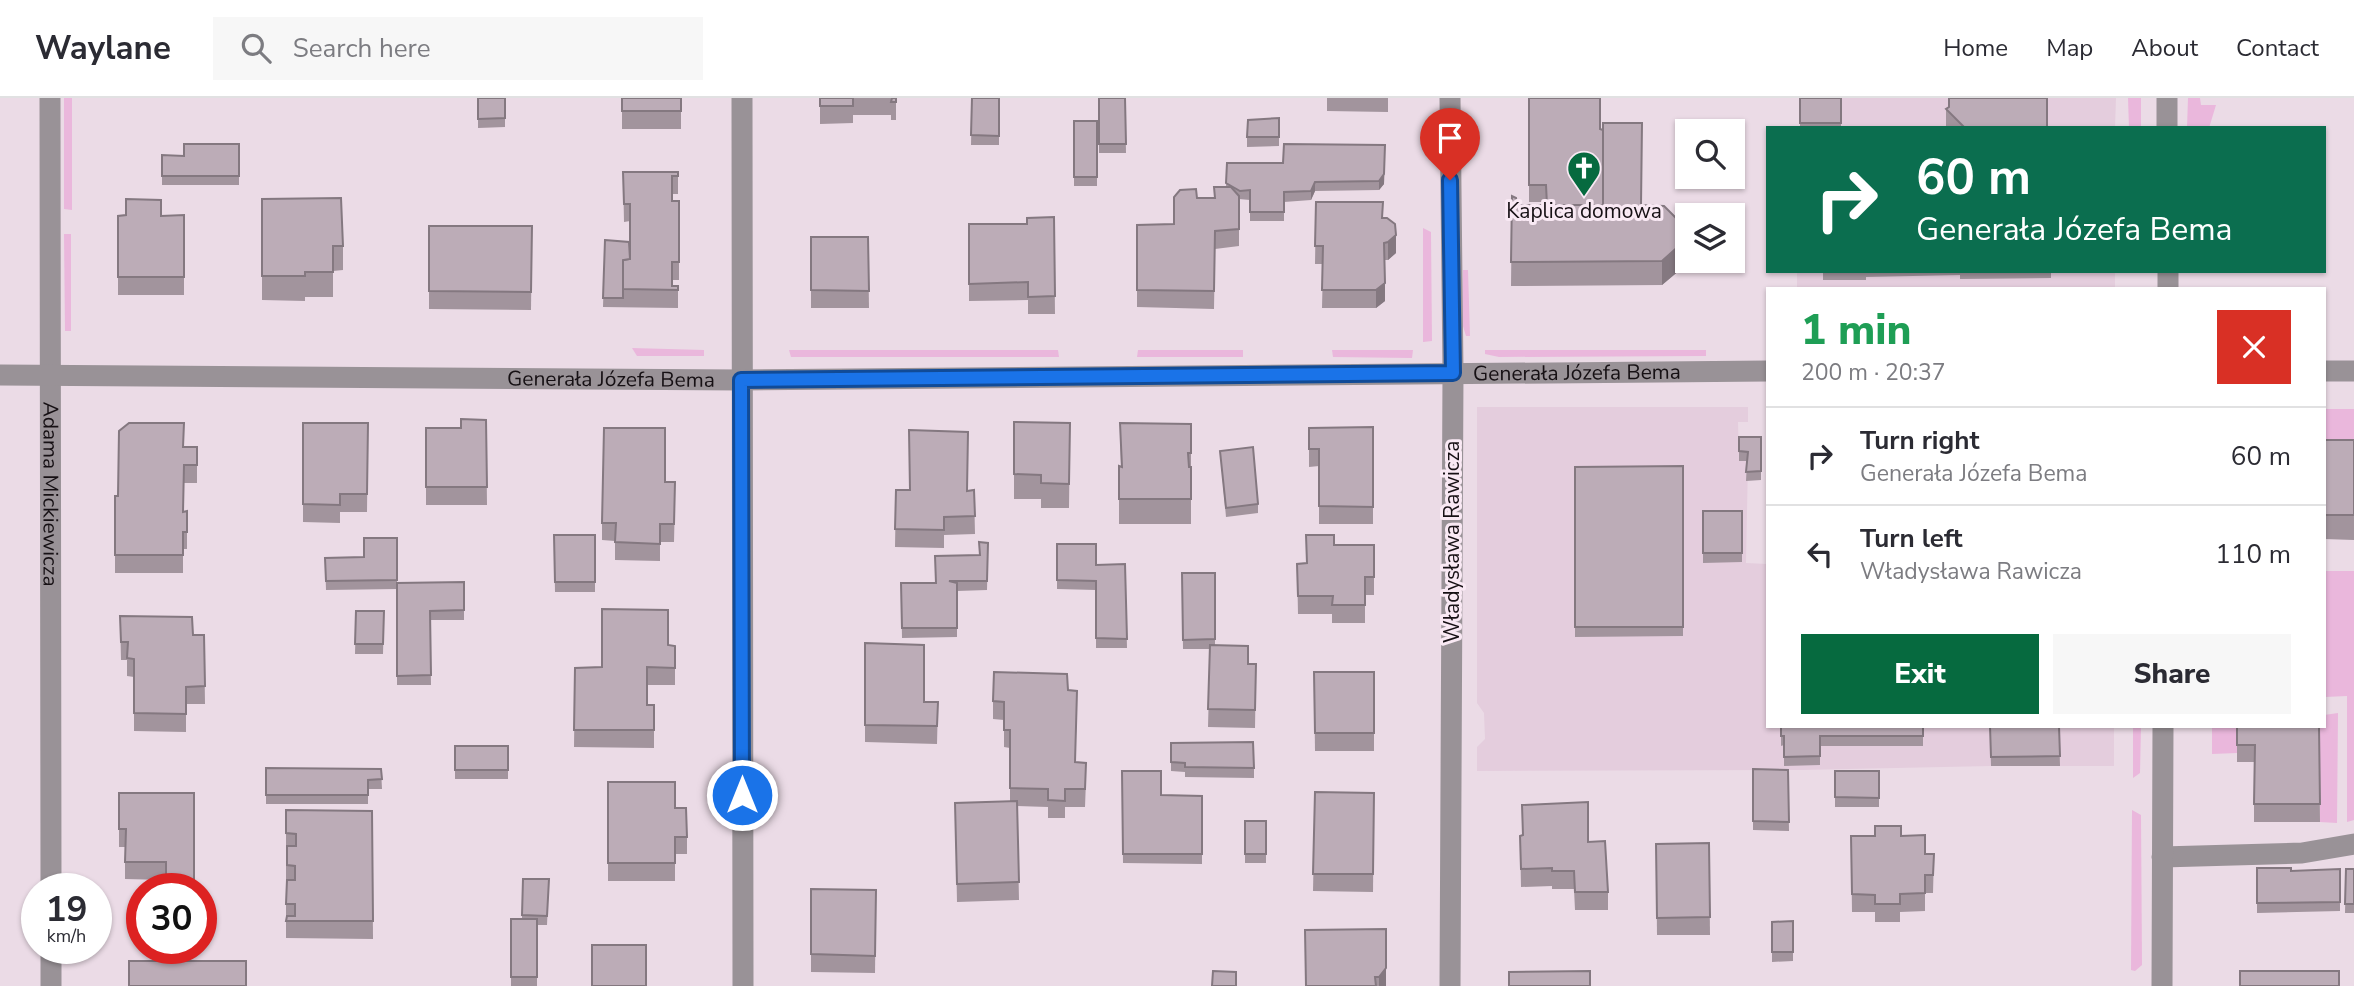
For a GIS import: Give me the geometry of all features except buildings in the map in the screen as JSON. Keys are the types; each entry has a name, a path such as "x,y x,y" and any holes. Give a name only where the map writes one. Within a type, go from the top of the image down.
{"street":[{"name":"Adama Mickiewicza","path":"50,98 51,873"},
{"path":"742,98 743,986"},
{"name":"Władysława Rawicza","path":"1450,98 1453,373 1450,986"},
{"path":"2167,98 2167,126"},
{"name":"Generała Józefa Bema","path":"0,375 741,380 1766,371"},
{"path":"2326,371 2354,371"},
{"path":"2162,986 2163,728"},
{"path":"2162,857 2302,853 2354,844"},
{"path":"51,964 51,986"}],"shaded area":[{"path":"64,98 72,98 72,210 64,209"},
{"path":"1800,98 2116,98 2115,126 1800,126"},
{"path":"2128,98 2141,98 2141,126 2129,126"},
{"path":"2188,98 2200,98 2201,105 2216,105 2210,126 2187,126"},
{"path":"1423,228 1431,232 1432,341 1423,342"},
{"path":"64,234 71,234 71,331 65,331"},
{"path":"1463,270 1468,270 1470,336 1466,336 1462,323"},
{"path":"1797,273 2115,273 2115,287 1797,287"},
{"path":"632,348 704,350 704,356 637,356"},
{"path":"789,350 1058,350 1059,357 791,357"},
{"path":"1138,350 1243,350 1243,357 1137,357"},
{"path":"1332,350 1413,350 1412,358 1333,357"},
{"path":"1485,350 1706,350 1706,356 1499,357 1485,354"},
{"path":"1477,407 1748,407 1748,422 1738,422 1739,460 1748,461 1746,563 1766,564 1766,728 2114,728 2114,766 1477,771 1477,747 1485,739 1484,713 1477,703"},
{"path":"2326,409 2354,409 2354,452 2326,452"},
{"path":"2326,571 2354,571 2354,820 2347,822 2347,696 2326,697"},
{"path":"2338,713 2337,823 2320,822 2320,728 2326,728 2326,715"},
{"path":"2133,728 2141,728 2140,773 2133,778"},
{"path":"2212,728 2237,728 2237,753 2212,754"},
{"path":"2132,810 2141,815 2142,965 2135,971 2131,970"}],"place":[{"name":"Kaplica domowa","path":"1584,198"}],"route":[{"path":"742,795 741,380 1453,373 1450,180"}]}
